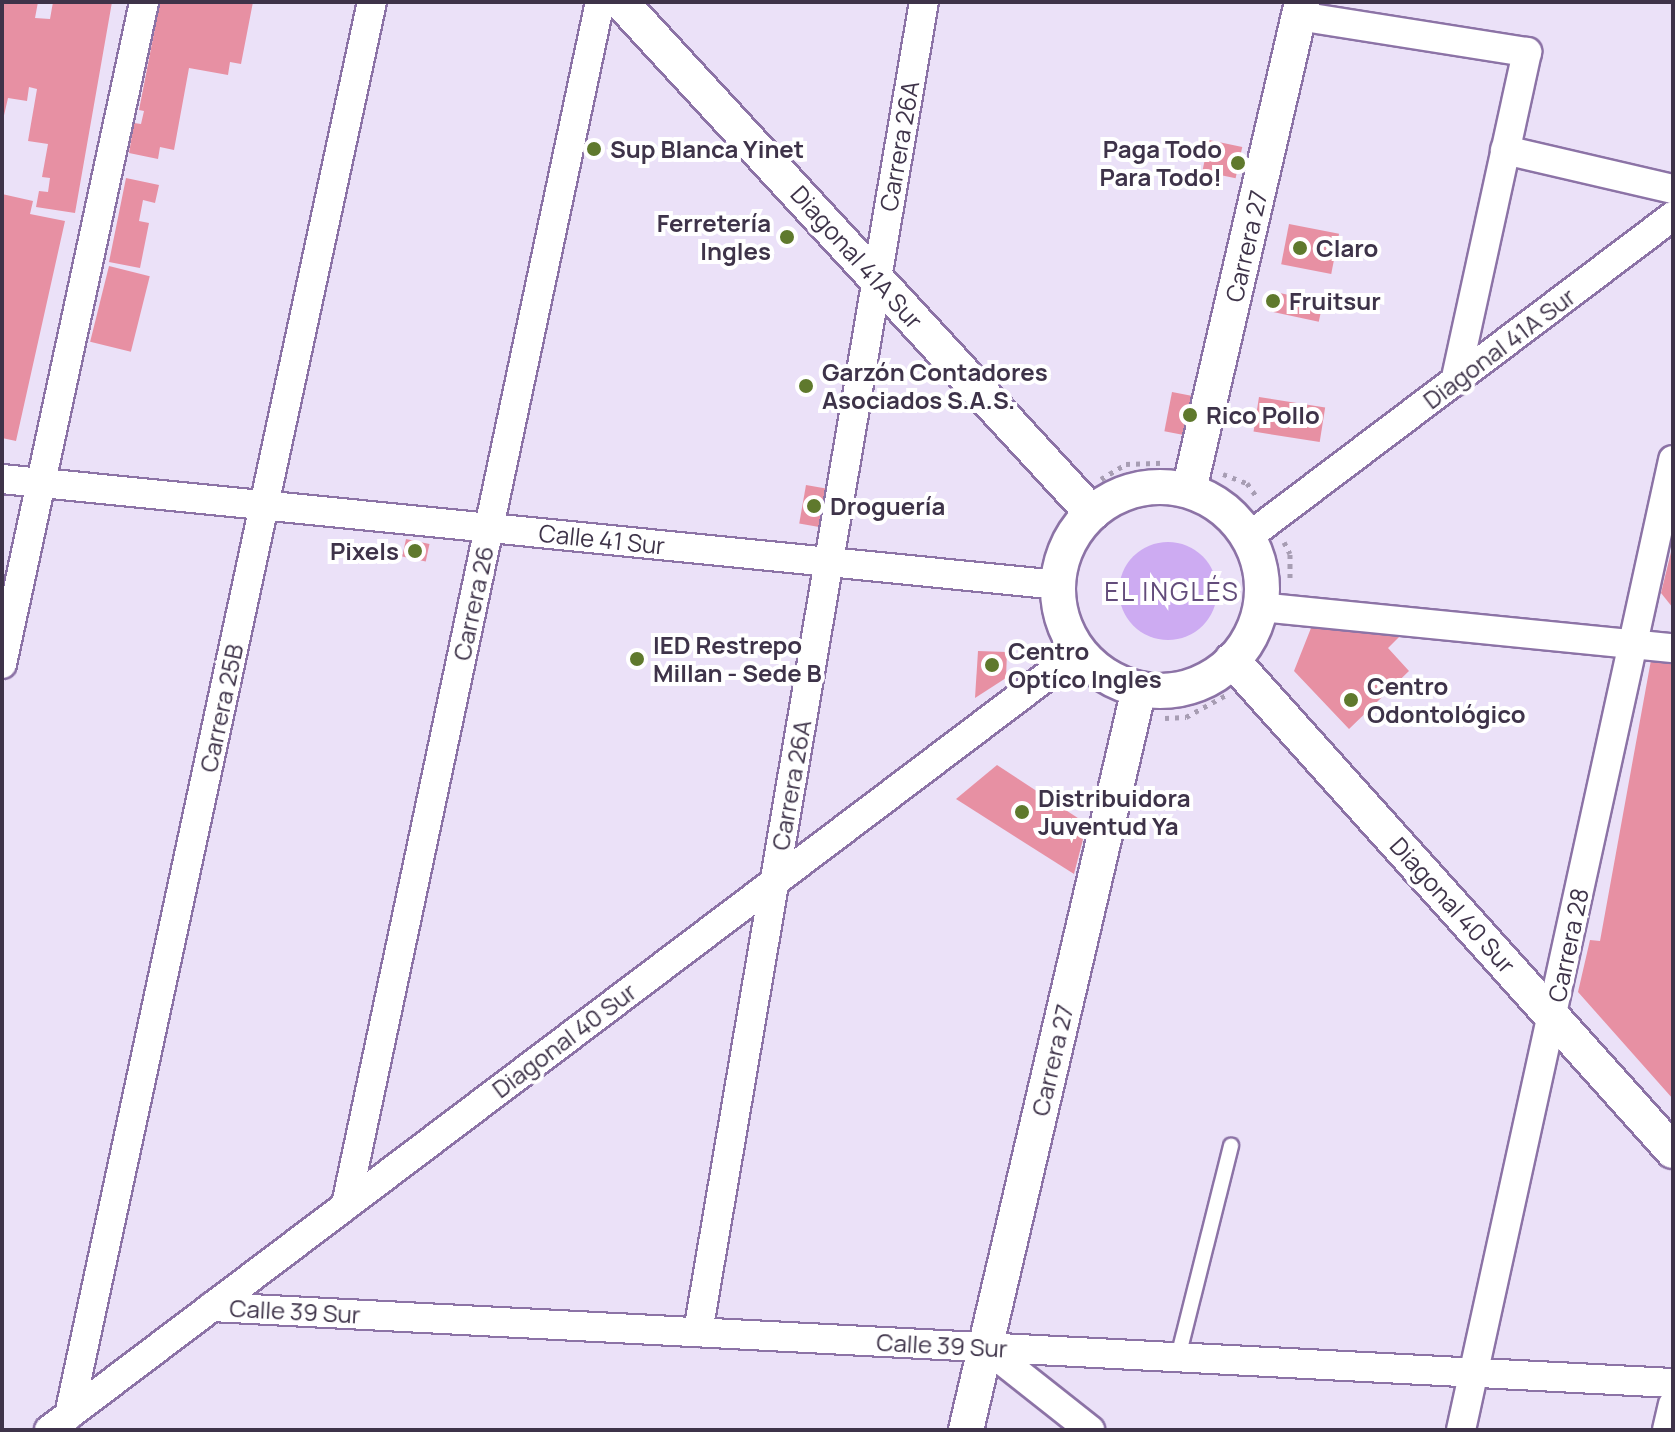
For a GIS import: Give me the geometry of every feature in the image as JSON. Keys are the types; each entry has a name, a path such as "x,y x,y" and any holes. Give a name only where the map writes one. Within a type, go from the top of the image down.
{"street":[{"path":"2,664 144,2"},
{"name":"Carrera 25B","path":"59,1422 264,504 372,2"},
{"name":"Carrera 26","path":"346,1205 600,2"},
{"name":"Diagonal 41A Sur","path":"621,2 1083,504"},
{"name":"Carrera 26A","path":"698,1332 924,2"},
{"path":"1301,9 1527,52 1455,381"},
{"name":"Carrera 27","path":"1192,476 1301,9"},
{"path":"1505,150 1673,189"},
{"name":"Diagonal 41A Sur","path":"1260,528 1673,216"},
{"name":"Carrera 28","path":"1461,1430 1673,460"},
{"path":"1192,476 1223,508 1260,528 1258,559 1275,609 1245,644 1242,671 1136,704 1079,652 1067,632 1058,585 1083,504 1192,476"},
{"name":"Calle 41 Sur","path":"2,479 1058,585"},
{"path":"1275,609 1673,648"},
{"name":"Diagonal 40 Sur","path":"59,1422 1079,652"},
{"name":"Diagonal 40 Sur","path":"1242,671 1673,1151"},
{"name":"Carrera 27","path":"966,1430 1136,704"},
{"name":"Calle 39 Sur","path":"212,1307 1673,1383"},
{"path":"985,1347 1090,1430"},
{"path":"1667,1430 1673,1405"}],"lane":[{"path":"1178,1357 1231,1146"}],"path":[{"path":"1083,504 1126,464 1247,483 1260,528 1290,554 1275,609"},
{"path":"1136,704 1186,717 1242,671"}],"shaded area":[{"path":"1168,542 1187,545 1203,556 1214,572 1217,591 1214,610 1203,626 1187,637 1168,640 1149,637 1133,626 1122,610 1119,591 1122,572 1133,556 1149,545"}],"building":[{"path":"2,2 38,2 35,18 50,19 53,2 112,2 75,213 36,207 39,191 48,192 50,178 42,177 48,144 28,141 37,89 29,87 27,101 8,98 2,124"},
{"path":"160,2 253,2 241,64 230,62 228,75 189,68 174,150 160,147 158,159 129,153 134,123 141,124 144,111 139,110"},
{"path":"1209,140 1242,147 1236,178 1202,171"},
{"path":"126,178 159,185 155,203 143,200 139,221 149,223 140,268 109,262"},
{"path":"2,194 33,201 30,214 65,221 16,441 2,438"},
{"path":"1289,224 1339,234 1331,274 1281,264"},
{"path":"109,266 150,276 131,352 90,342"},
{"path":"1275,292 1323,302 1319,322 1271,312"},
{"path":"1172,392 1193,396 1185,435 1164,431"},
{"path":"1259,397 1325,407 1320,442 1254,432"},
{"name":"Droguería","path":"806,485 829,489 822,527 799,523"},
{"name":"Pixels","path":"406,539 429,544 426,562 402,557"},
{"path":"1673,549 1673,608 1661,593"},
{"name":"Centro Odontológico","path":"1313,623 1401,635 1388,648 1409,671 1349,729 1294,671"},
{"name":"Centro Optíco Ingles","path":"978,651 1007,652 1006,678 975,698"},
{"path":"1651,660 1673,664 1673,1099 1578,992 1590,940 1600,941"},
{"name":"Distribuidora Juventud Ya","path":"997,765 1087,824 1074,874 956,799"}],"place":[{"name":"Sup Blanca Yinet","path":"594,149"},
{"name":"Paga Todo Para Todo!","path":"1238,163"},
{"name":"Ferretería Ingles","path":"787,237"},
{"name":"Claro","path":"1300,248"},
{"name":"Fruitsur","path":"1273,301"},
{"name":"Garzón Contadores Asociados S.A.S.","path":"806,386"},
{"name":"Rico Pollo","path":"1190,415"},
{"name":"Droguería","path":"814,506"},
{"name":"Pixels","path":"415,551"},
{"name":"IED Restrepo Millan - Sede B","path":"637,659"},
{"name":"Centro Optíco Ingles","path":"992,665"},
{"name":"Centro Odontológico","path":"1351,700"},
{"name":"Distribuidora Juventud Ya","path":"1022,812"}],"district":[{"name":"EL INGLÉS","path":"1172,592"}]}
